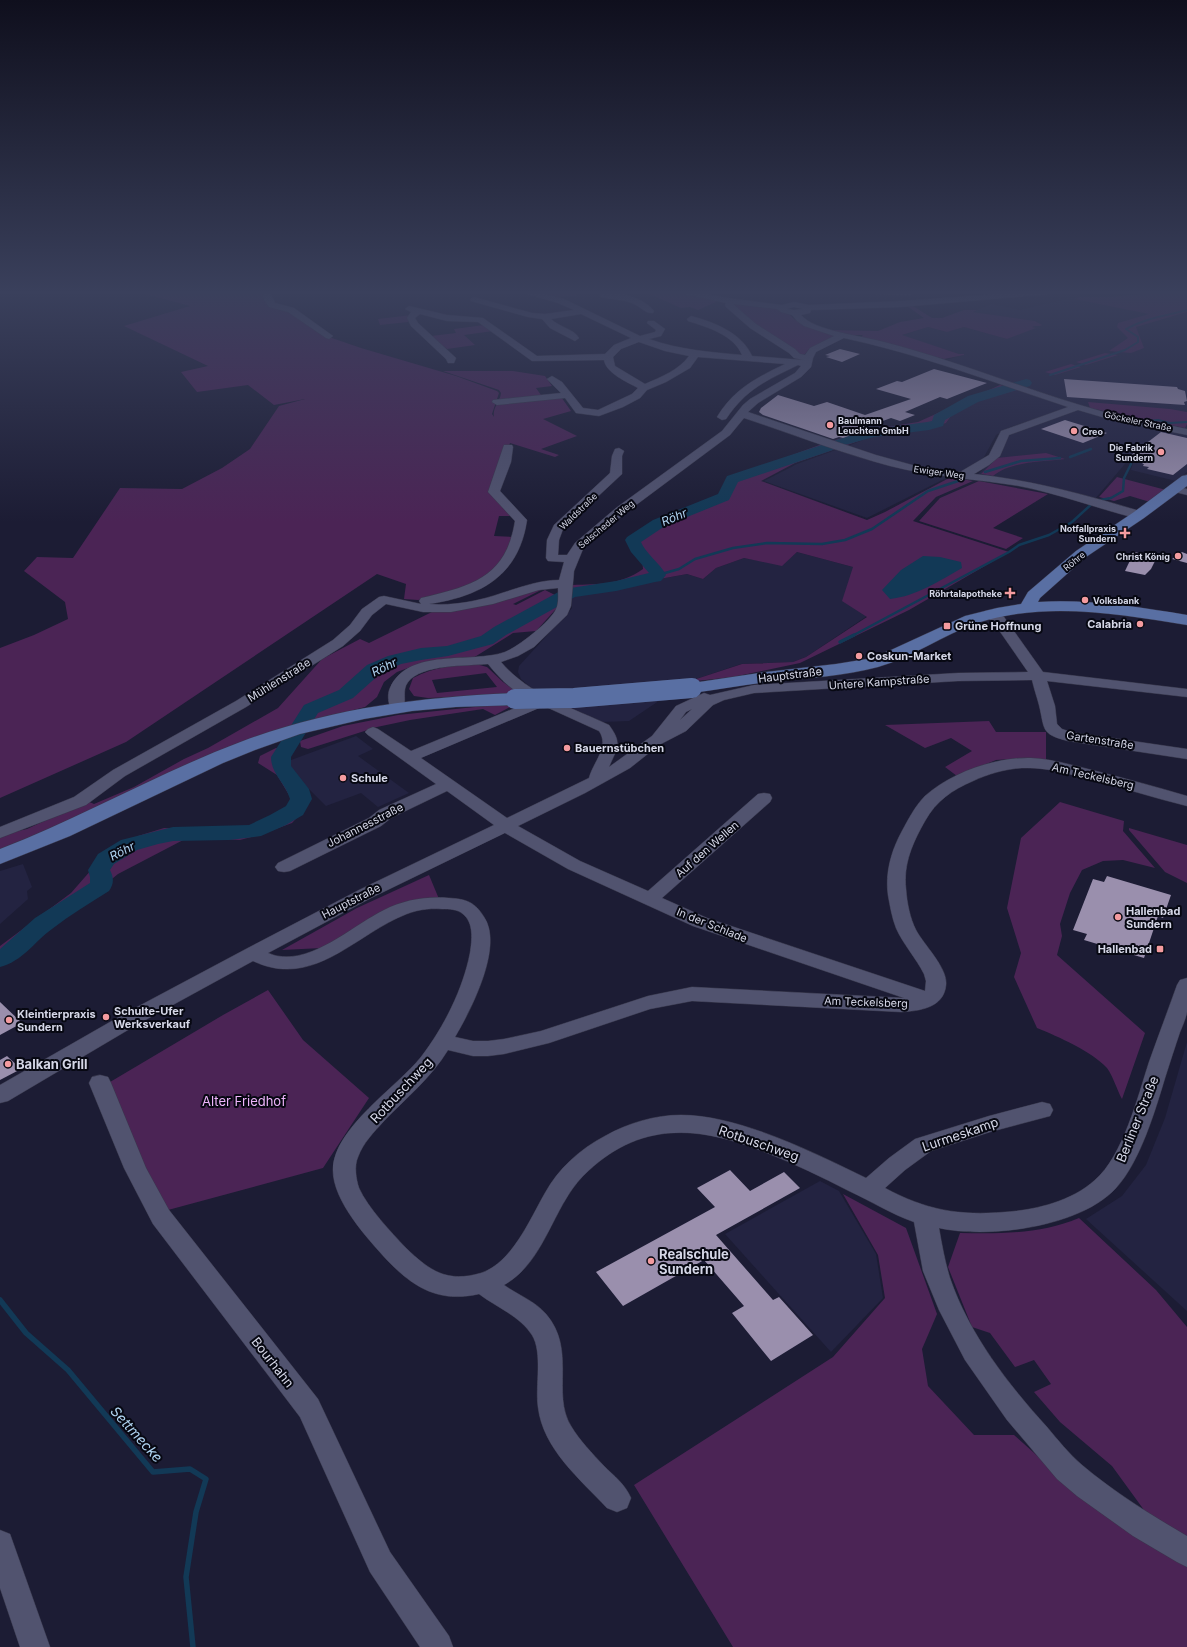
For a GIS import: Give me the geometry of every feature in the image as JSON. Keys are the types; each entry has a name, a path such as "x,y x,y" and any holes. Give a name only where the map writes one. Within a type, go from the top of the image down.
{"main road":[{"name":"Röhre","path":"1029,608 1029,603 1034,595 1081,554 1139,515 1181,490 1187,479"},
{"name":"Hauptstraße","path":"0,857 37,844 248,746 325,722 397,708 438,702 574,698 692,688 844,669 871,663 914,647 970,620 990,614 1029,608 1093,608 1187,620"}],"street":[{"path":"613,369 644,388"},
{"path":"552,379 559,384 580,411 599,413 636,396 644,388 663,380 682,369"},
{"path":"722,417 726,408 741,392 764,378 786,369"},
{"name":"Selscheder Weg","path":"397,708 396,690 400,682 414,671 438,664 492,660 516,652 530,643 562,612 572,559 574,552 579,546 620,511 726,433 743,414 747,407 754,401 798,375 803,371 803,369"},
{"name":"Göckeler Straße","path":"962,369 1078,407 1127,420 1187,432"},
{"path":"497,402 568,395"},
{"path":"963,475 991,459 996,453 1005,433 1078,407"},
{"name":"Ewiger Weg","path":"743,414 874,458 918,469 1020,483 1045,488 1095,501 1139,515"},
{"path":"384,600 415,602 445,597 479,584 506,564 520,533 521,520 494,492 505,462 508,447"},
{"name":"Waldstraße","path":"572,559 552,558 553,540 558,528 616,474 617,456 620,451"},
{"path":"384,600 423,608 444,608 471,605 497,599 539,585 551,583 565,591"},
{"name":"Mühlenstraße","path":"0,833 80,801 119,773 241,704 338,643 355,628 367,612 384,600"},
{"name":"Gartenstraße","path":"990,614 999,620 1038,676 1047,706 1050,726 1057,732 1068,736 1187,754"},
{"path":"492,660 507,678 516,685 545,701 604,728 612,738 608,753 598,770 597,779"},
{"name":"Untere Kampstraße","path":"597,779 624,765 658,739 681,728 708,702 729,694 754,689 958,677 1038,676 1187,693"},
{"path":"658,739 681,709 736,682"},
{"path":"411,758 526,707 545,701"},
{"path":"373,732 506,826"},
{"name":"Am Teckelsberg","path":"442,1040 464,1047 478,1049 508,1045 541,1038 658,1000 692,994 901,1005 917,1004 929,999 932,996 936,987 936,980 931,968 906,927 900,908 896,875 900,854 913,826 927,804 939,793 953,784 984,771 1010,764 1027,763 1066,768 1141,787 1187,801"},
{"name":"Hauptstraße","path":"0,1095 131,1019 253,952 365,894 567,796 597,779"},
{"name":"Johannesstraße","path":"284,867 375,822 385,814 448,785"},
{"name":"Auf den Wellen","path":"650,899 764,798"},
{"name":"In der Schlade","path":"506,826 574,865 700,922 929,999"},
{"name":"Rotbuschweg","path":"253,952 262,959 273,962 304,962 326,954 388,915 420,905 439,903 454,904 466,907 475,915 480,925 482,942 480,953 469,986 453,1023 428,1064 374,1119 350,1149 345,1162 345,1178 350,1193 365,1216 391,1246 419,1274 440,1285 450,1287 474,1286 504,1274 515,1263 537,1230 548,1208 565,1181 587,1159 615,1140 651,1126 682,1124 730,1131 803,1157 904,1208 925,1216"},
{"name":"Berliner Straße","path":"925,1216 977,1222 1024,1219 1048,1214 1081,1201 1095,1193 1113,1176 1130,1143 1144,1109 1187,985"},
{"name":"Bourhahn","path":"100,1083 115,1123 148,1197 161,1217 309,1408 380,1562 438,1647"},
{"name":"Lurmeskamp","path":"868,1190 897,1164 923,1145 982,1126 1042,1110"},
{"path":"925,1216 936,1272 942,1289 968,1344 1024,1421 1073,1475 1142,1526 1187,1552"},
{"path":"484,1283 503,1298 527,1312 543,1329 550,1349 551,1409 557,1428 578,1458 617,1498"},
{"path":"0,1544 35,1647"}],"shaded area":[{"path":"972,369 1187,369 1187,429 1090,408"},
{"path":"1018,390 1071,407 1010,427 996,435 984,457 973,467 954,474 916,468 843,448 873,436 932,428 946,423 957,408 976,401"},
{"path":"1079,409 1137,425 1187,435 1187,472 1176,481 1131,470 1134,460 1130,458 1095,499 977,475 999,454 1008,437 1013,433"},
{"path":"836,450 913,471 948,477 867,518 764,481 797,464"},
{"path":"797,552 853,567 867,616 806,657 793,662 741,664 687,682 629,721 602,722 536,692 521,679 518,672 519,666 572,608 571,595 687,574 703,579 716,568 744,558 782,565"},
{"name":"Schule","path":"356,736 373,749 358,756 409,793 378,807 361,793 326,806 283,763"},
{"path":"23,864 32,887 27,891 28,899 0,924 0,871"},
{"path":"1187,1042 1187,1311 1086,1219 1122,1196 1146,1165 1165,1118"},
{"path":"820,1181 839,1191 876,1254 883,1298 831,1352 725,1234"}],"green space":[{"path":"195,369 432,369 497,391 499,393 492,414 494,417 494,411 501,393 499,390 443,371 513,371 545,376 552,386 536,388 541,395 559,394 571,411 543,419 577,436 541,449 559,455 555,457 510,443 492,491 517,516 499,516 494,536 515,537 504,562 472,587 441,597 418,600 404,599 406,584 377,574 126,742 0,798 0,648 34,635 68,619 65,602 24,571 37,557 73,558 120,488 182,489 222,468 250,449 279,406 305,399 274,405 248,385 197,392 181,372"},
{"path":"1055,369 1075,369 1055,375 1045,372"},
{"path":"1000,385 1018,390 976,401 957,408 946,423 932,428 873,436 795,463 761,481 867,520 951,477 973,481 936,497 913,521 1009,552 909,610 800,663 733,677 687,682 742,664 793,662 806,657 867,617 842,601 853,567 797,552 782,566 744,558 716,568 703,579 687,574 571,595 572,585 601,584 618,581 643,569 642,558 635,542 653,521 660,521 719,496 728,479 822,444 868,430 918,422"},
{"path":"1088,402 1170,409 1187,412 1187,424 1185,428 1090,408"},
{"path":"1046,453 1065,459 1009,467 993,476 981,474 997,458"},
{"path":"1117,477 1166,490 1150,502 1130,496 1114,501 1099,497"},
{"path":"979,481 1048,494 993,528 1023,538 1006,549 919,521 940,498"},
{"path":"538,586 543,589 513,604 516,605 545,590 557,596 556,609 536,631 513,633 473,658 438,661 416,665 397,672 384,682 377,697 365,707 293,726 0,853 0,835 27,829 87,801 94,804 134,787 184,759 208,748 278,708 322,659 360,639 369,643 436,610"},
{"path":"476,664 487,667 503,682 520,694 428,698 414,696 409,689 413,678 429,671 444,667","holes":["486,673 497,687 437,693 432,680"]},
{"path":"494,705 512,706 495,715 483,709 410,720 377,727 308,749 301,747 300,741 343,726 398,715"},
{"path":"989,721 996,732 1046,732 1046,761 1024,758 996,760 957,776 945,767 972,751 951,738 925,748 885,725"},
{"path":"283,747 278,759 278,767 307,795 305,809 292,823 240,840 187,838 118,874 25,950 0,964 0,946 71,893 106,853 138,836 164,828 239,829 263,824 284,814 292,800 277,775 258,763 260,756 276,748"},
{"path":"1060,802 1124,821 1123,831 1155,868 1123,860 1103,861 1082,870 1070,893 1060,924 1062,936 1057,955 1145,1033 1122,1099 1109,1071 1100,1062 1084,1050 1037,1028 1014,977 1021,953 1007,908 1021,838"},
{"path":"1129,828 1187,845 1187,883 1165,872 1129,830"},
{"path":"429,875 439,899 322,948 282,950 357,908"},
{"name":"Alter Friedhof","path":"268,990 303,1040 369,1098 323,1168 168,1210 121,1126 105,1085"},
{"path":"843,1194 906,1228 937,1314 922,1349 928,1386 974,1435 1014,1435 1090,1503 1187,1565 1187,1647 733,1647 634,1485 833,1357 885,1298 878,1255"},
{"path":"1079,1218 1156,1290 1187,1327 1187,1538 1152,1521 1112,1466 1060,1422 1034,1392 1051,1384 1034,1360 1015,1367 990,1333 972,1327 948,1267 960,1233 1021,1232 1050,1227"}],"water":[{"path":"923,556 940,557 961,562 962,568 919,591 890,599 882,590 901,570"}],"building":[{"path":"934,369 987,383 947,399 940,397 905,412 915,415 900,421 891,418 858,430 862,431 843,438 839,437 833,439 763,415 759,412 761,408 778,395 814,406 827,402 865,415 911,399 876,389 897,381 902,382"},
{"path":"1064,379 1177,387 1178,389 1185,391 1187,401 1184,402 1185,405 1067,397"},
{"name":"Creo","path":"1065,420 1107,433 1083,443 1041,429"},
{"name":"Die Fabrik Sundern","path":"1161,432 1187,438 1187,464 1173,475 1147,469 1149,467 1143,466 1144,464 1142,464 1148,459 1131,455"},
{"path":"1134,552 1157,557 1151,569 1145,575 1125,571"},
{"name":"Christ König","path":"1182,552 1187,554 1187,563 1172,559"},
{"name":"Hallenbad Sundern","path":"1107,876 1171,895 1163,918 1158,916 1144,958 1084,940 1087,934 1073,930 1093,879 1104,882"},
{"name":"Kleintierpraxis Sundern","path":"0,1002 22,1023 0,1035"},
{"name":"Balkan Grill","path":"7,1056 21,1069 0,1080 0,1060"},
{"name":"Realschule Sundern","path":"730,1170 750,1191 784,1172 800,1188 716,1235 773,1300 779,1297 813,1335 771,1361 732,1313 744,1306 704,1260 623,1306 596,1272 715,1207 697,1188"}],"waterway":[{"name":"Röhr","path":"1050,375 1068,369"},
{"name":"Röhr","path":"836,444 872,433 929,426 938,423 939,418 973,399 1026,383"},
{"path":"1149,421 1158,420 1170,423 1187,422"},
{"name":"Röhr","path":"0,959 11,953 31,933 44,923 101,886 102,877 99,870 106,859 129,845 173,834 253,831 278,820 295,810 301,799 298,789 281,766 281,757 311,709 346,694 374,669 395,660 421,654 448,651 487,640 500,631 570,593 616,586 655,577 658,575 656,570 640,553 633,540 659,523 724,497 732,479 828,447"},
{"path":"1070,457 1091,449"},
{"path":"985,472 1021,461 1060,458"},
{"path":"852,636 1009,552 1019,545 1049,535 1072,522 1095,501 1111,498 1123,491 1124,478 1131,464"},
{"path":"658,575 679,569 695,559 733,548 767,543 822,544 845,540 872,529 928,491 964,479"},
{"path":"840,642 852,636"},
{"name":"Settmecke","path":"0,1300 26,1333 68,1370 153,1472 190,1469 206,1479 196,1512 186,1577 193,1647"}],"place":[{"name":"Baulmann Leuchten GmbH","path":"830,425"},
{"name":"Creo","path":"1074,431"},
{"name":"Die Fabrik Sundern","path":"1161,452"},
{"name":"Notfallpraxis Sundern","path":"1125,533"},
{"name":"Christ König","path":"1178,556"},
{"name":"Röhrtalapotheke","path":"1010,593"},
{"name":"Volksbank","path":"1085,600"},
{"name":"Calabria","path":"1140,624"},
{"name":"Grüne Hoffnung","path":"947,626"},
{"name":"Coskun-Market","path":"859,656"},
{"name":"Bauernstübchen","path":"567,748"},
{"name":"Schule","path":"343,778"},
{"name":"Hallenbad Sundern","path":"1118,917"},
{"name":"Hallenbad","path":"1160,949"},
{"name":"Schulte-Ufer Werksverkauf","path":"106,1017"},
{"name":"Kleintierpraxis Sundern","path":"9,1020"},
{"name":"Balkan Grill","path":"8,1064"},
{"name":"Realschule Sundern","path":"651,1261"}]}
